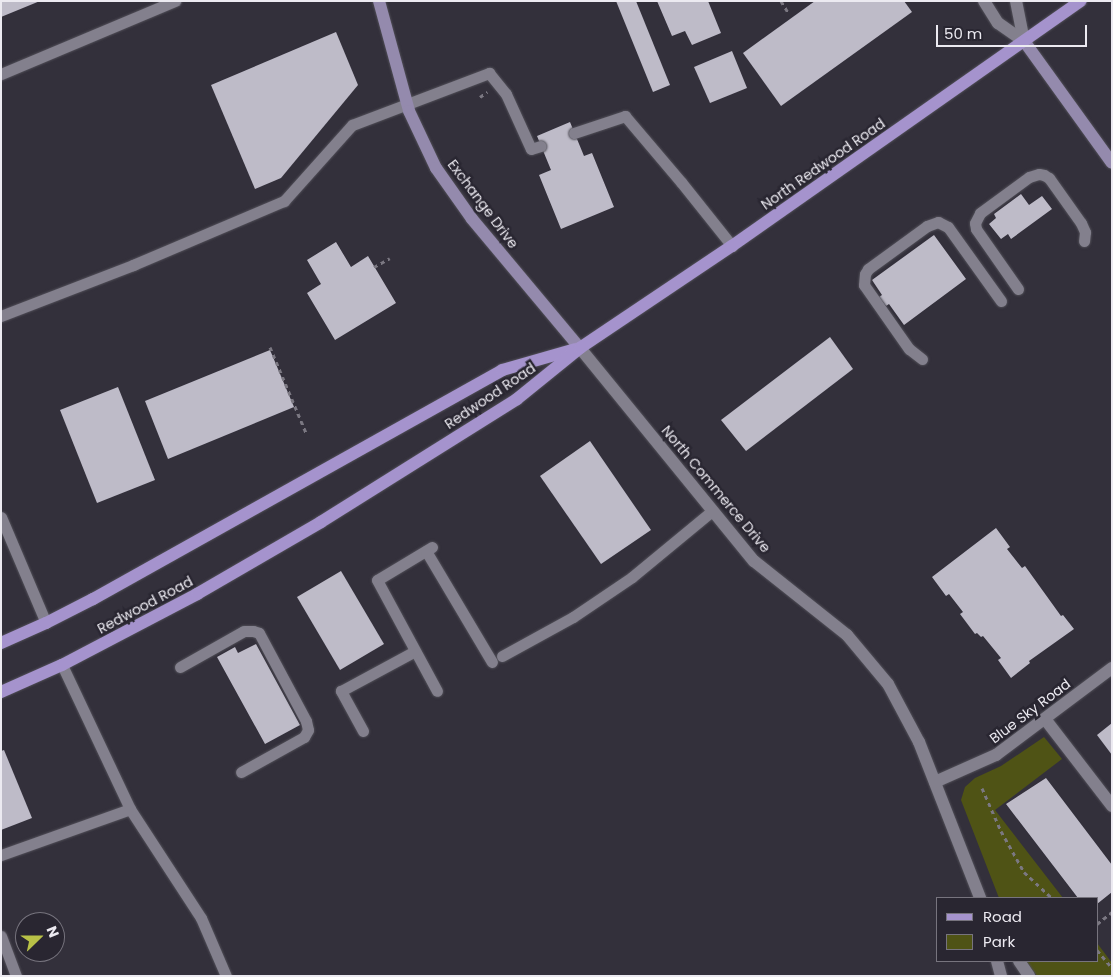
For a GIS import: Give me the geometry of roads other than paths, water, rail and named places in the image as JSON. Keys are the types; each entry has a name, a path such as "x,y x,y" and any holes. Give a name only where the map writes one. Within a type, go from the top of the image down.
{"main road":[{"name":"North Redwood Road","path":"580,348 732,246 1081,1"},
{"name":"Redwood Road","path":"1,643 46,623 502,370 580,348"},
{"name":"Redwood Road","path":"1,692 62,665 197,594 321,522 517,399 580,348"}],"street":[{"name":"Exchange Drive","path":"379,1 407,102 422,140 453,194 580,348"},
{"path":"984,1 998,23 1024,41 1112,163"},
{"path":"1016,1 1024,41"},
{"name":"North Commerce Drive","path":"580,348 754,561 776,581 818,611 847,635 888,684 903,709 935,782 980,897"},
{"name":"Blue Sky Road","path":"935,782 996,755 1112,668"},
{"path":"1045,719 1112,806"},
{"path":"997,962 1001,976"},
{"path":"1020,962 1029,976"}],"lane":[{"path":"1,74 175,1"},
{"path":"1,316 133,265 284,201 352,125 407,102 489,73 506,94 531,149 541,146"},
{"path":"574,133 624,116 681,182 732,246"},
{"path":"1018,289 976,229 975,223 980,213 1029,177 1039,174 1044,175 1081,223 1085,232 1084,241"},
{"path":"922,359 908,348 864,285 863,279 868,269 927,226 938,222 948,227 1001,301"},
{"path":"437,691 377,580 429,549 497,659 573,617 632,577 712,511"},
{"path":"1,517 4,533 24,566 46,623"},
{"path":"180,667 244,632 253,631 259,633 306,721 308,730 304,737 241,772"},
{"path":"363,731 341,691 415,651"},
{"path":"62,665 130,809 201,918 226,976"},
{"path":"1,855 130,809"},
{"path":"1,936 16,976"}]}
